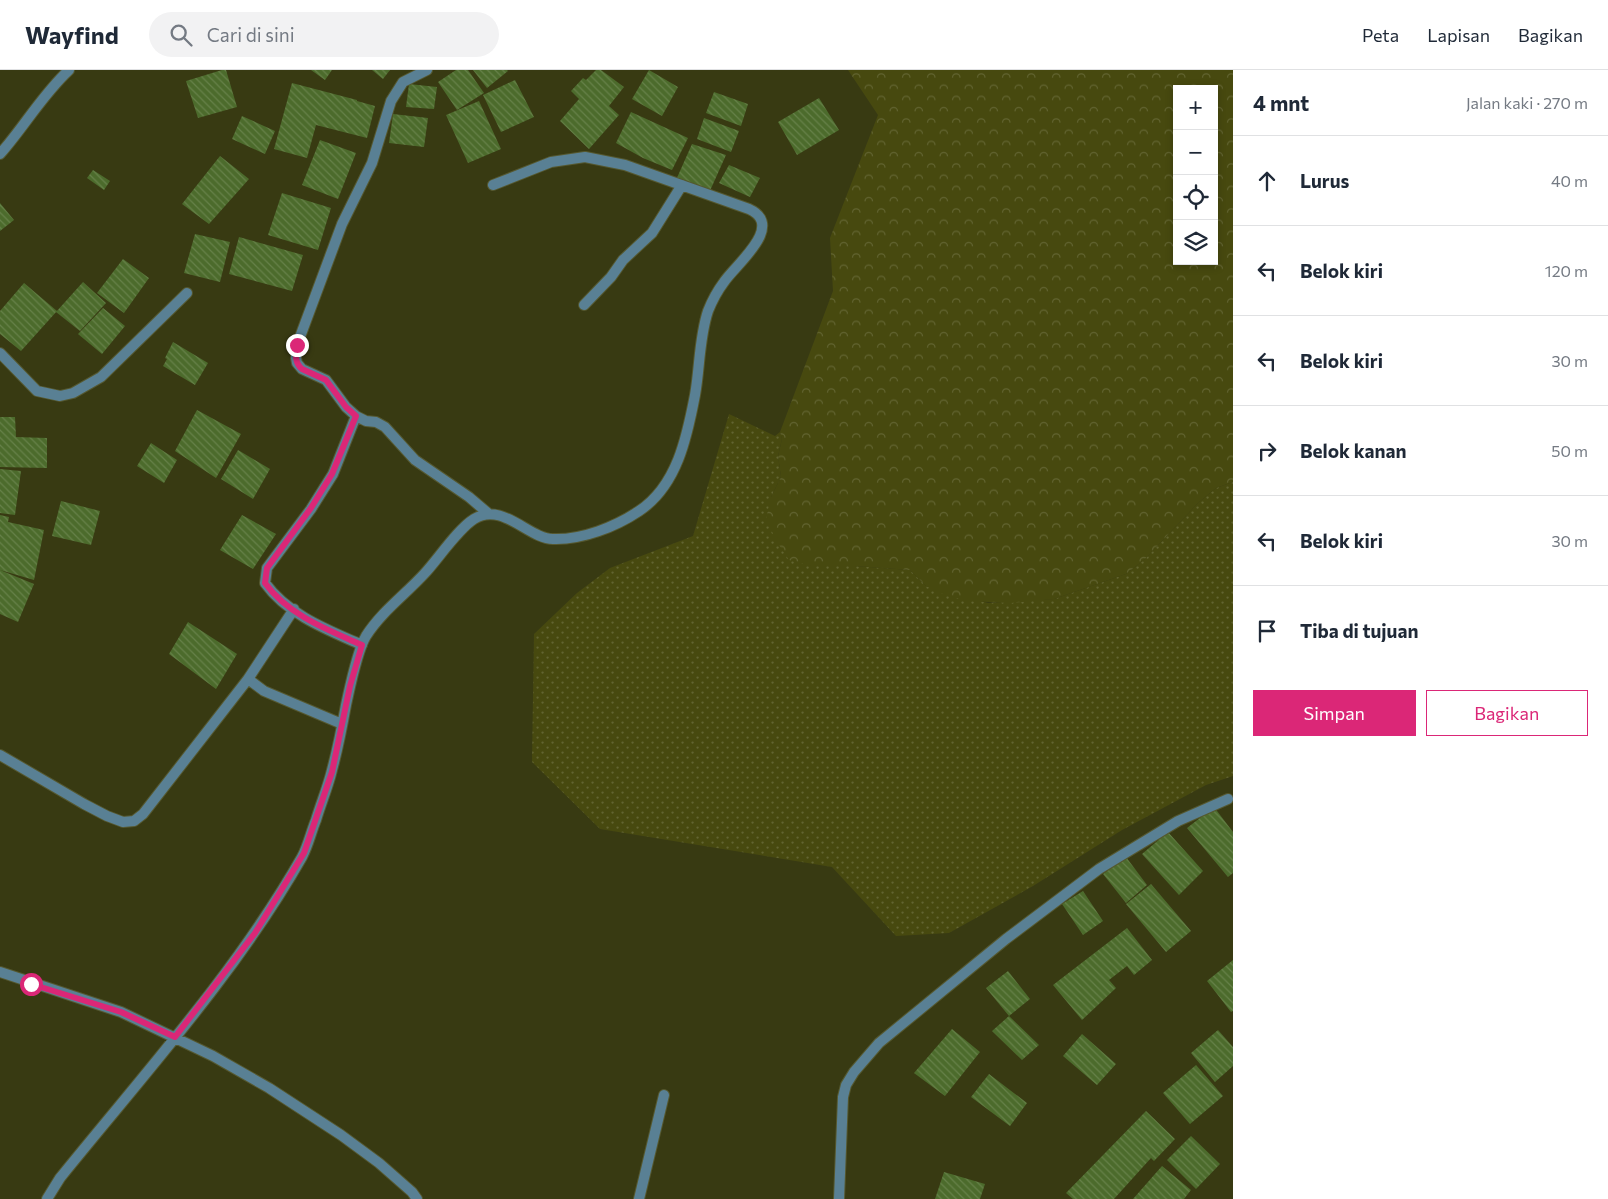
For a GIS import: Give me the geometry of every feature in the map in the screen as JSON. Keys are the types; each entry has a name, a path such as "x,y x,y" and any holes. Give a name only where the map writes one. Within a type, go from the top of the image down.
{"street":[{"path":"0,154 38,103 69,70"},
{"path":"427,70 403,82 391,101 372,163 342,224 297,345 296,358 302,369 326,380 346,407 356,416 385,427 415,460 469,497 488,514"},
{"path":"47,1199 60,1178 175,1037 255,933 304,853 332,772 350,686 362,645 365,637 384,614 475,518 488,514 505,517 549,540 577,537 614,525 641,510 662,491 679,459 695,395 702,331 710,306 724,281 758,241 762,230 760,217 756,212 626,165 585,157 551,162 493,185"},
{"path":"584,304 611,278 624,260 652,233 682,185"},
{"path":"0,353 37,391 60,396 74,393 101,377 187,293"},
{"path":"356,416 332,474 311,508 267,568 265,583 275,596 319,626 362,645"},
{"path":"0,755 107,816 123,822 134,820 143,814 201,741 248,679 294,609"},
{"path":"248,679 264,692 342,724"},
{"path":"839,1199 843,1098 846,1085 854,1072 879,1043 1006,939 1099,869 1178,821 1228,799"},
{"path":"0,972 121,1012 175,1037 269,1088 341,1134 379,1163 412,1192 417,1199"},
{"path":"639,1199 664,1095"}],"green space":[{"path":"848,70 1233,70 1233,482 1216,488 1198,503 1145,559 1126,574 1054,599 1011,603 968,601 945,595 926,586 910,570 855,566 811,566 789,560 777,542 766,519 771,497 781,477 778,456 782,439 780,432 833,291 830,238 878,115"},
{"path":"729,414 775,436 780,432 782,439 778,456 781,477 771,497 811,566 855,566 910,570 926,586 988,603 1054,599 1126,574 1145,559 1198,503 1216,488 1233,482 1233,776 1206,785 1122,830 1033,886 949,933 896,936 832,867 600,829 532,762 534,634 577,593 610,568 693,536"}],"building":[{"path":"226,70 237,107 198,118 186,81"},
{"path":"311,70 332,70 325,80"},
{"path":"372,70 390,70 383,79"},
{"path":"456,70 468,70 484,93 457,110 438,82"},
{"path":"473,70 507,70 508,71 487,88"},
{"path":"596,70 601,70 624,87 609,106 619,115 589,149 560,121 579,99 571,91 583,78 586,80"},
{"path":"649,70 678,87 662,116 632,99"},
{"path":"515,80 534,117 501,132 483,95"},
{"path":"292,83 375,106 367,138 316,125 307,158 274,149"},
{"path":"409,84 437,87 434,109 406,107"},
{"path":"714,92 748,104 741,126 706,113"},
{"path":"819,98 839,130 797,155 778,122"},
{"path":"479,101 501,149 468,163 446,115"},
{"path":"631,112 688,138 672,170 643,158 616,143"},
{"path":"393,114 428,118 424,147 389,143"},
{"path":"242,116 275,131 265,154 232,139"},
{"path":"704,118 739,131 731,152 697,139"},
{"path":"320,140 356,153 338,199 302,185"},
{"path":"692,144 726,155 709,193 676,180"},
{"path":"220,156 249,179 209,224 182,204"},
{"path":"729,165 760,178 750,197 719,183"},
{"path":"93,170 110,181 104,190 87,178"},
{"path":"282,193 331,208 318,250 268,235"},
{"path":"0,203 14,220 0,231"},
{"path":"195,234 230,242 220,282 184,273"},
{"path":"239,237 303,255 292,291 229,274"},
{"path":"123,259 149,278 124,313 97,293"},
{"path":"83,282 106,303 80,331 56,312"},
{"path":"24,283 57,311 21,351 0,334 0,311"},
{"path":"103,308 125,326 102,354 78,334"},
{"path":"173,342 208,363 195,385 163,366"},
{"path":"197,410 241,434 216,478 175,451"},
{"path":"0,417 15,417 16,437 47,438 47,468 0,467"},
{"path":"151,443 177,460 164,483 137,466"},
{"path":"238,450 270,469 253,499 221,479"},
{"path":"0,469 21,471 15,515 0,513"},
{"path":"61,501 100,511 91,545 52,536"},
{"path":"0,515 9,517 8,522 44,530 34,580 0,570"},
{"path":"242,515 276,534 253,569 220,550"},
{"path":"0,570 34,584 18,622 0,614"},
{"path":"188,622 237,654 216,689 169,654"},
{"path":"1214,807 1233,832 1233,873 1228,877 1187,828"},
{"path":"1168,832 1203,871 1179,895 1142,854"},
{"path":"1126,857 1147,885 1126,903 1103,874"},
{"path":"1151,884 1191,931 1166,952 1126,904"},
{"path":"1083,891 1103,921 1083,935 1062,904"},
{"path":"1127,928 1152,960 1134,975 1127,966 1109,980 1116,988 1082,1020 1053,985"},
{"path":"1233,960 1233,1011 1231,1012 1207,981"},
{"path":"1008,971 1030,999 1009,1016 986,988"},
{"path":"1009,1016 1039,1045 1022,1060 992,1031"},
{"path":"952,1029 980,1052 945,1096 914,1073"},
{"path":"1218,1030 1233,1047 1233,1066 1215,1082 1191,1053"},
{"path":"1082,1034 1116,1064 1097,1085 1063,1056"},
{"path":"1196,1065 1223,1096 1190,1124 1163,1093"},
{"path":"989,1074 1027,1103 1010,1126 971,1097"},
{"path":"1146,1111 1175,1139 1154,1161 1151,1158 1114,1199 1073,1199 1066,1193"},
{"path":"1191,1136 1220,1164 1196,1189 1167,1160"},
{"path":"1162,1166 1191,1190 1184,1199 1133,1199"},
{"path":"944,1172 985,1184 980,1199 935,1199"}],"route":[{"path":"31,984 121,1012 175,1037 255,933 304,853 332,772 350,686 362,645 319,626 275,596 265,583 267,568 311,508 332,474 356,416 346,407 326,380 299,366 296,358 297,345"}]}
